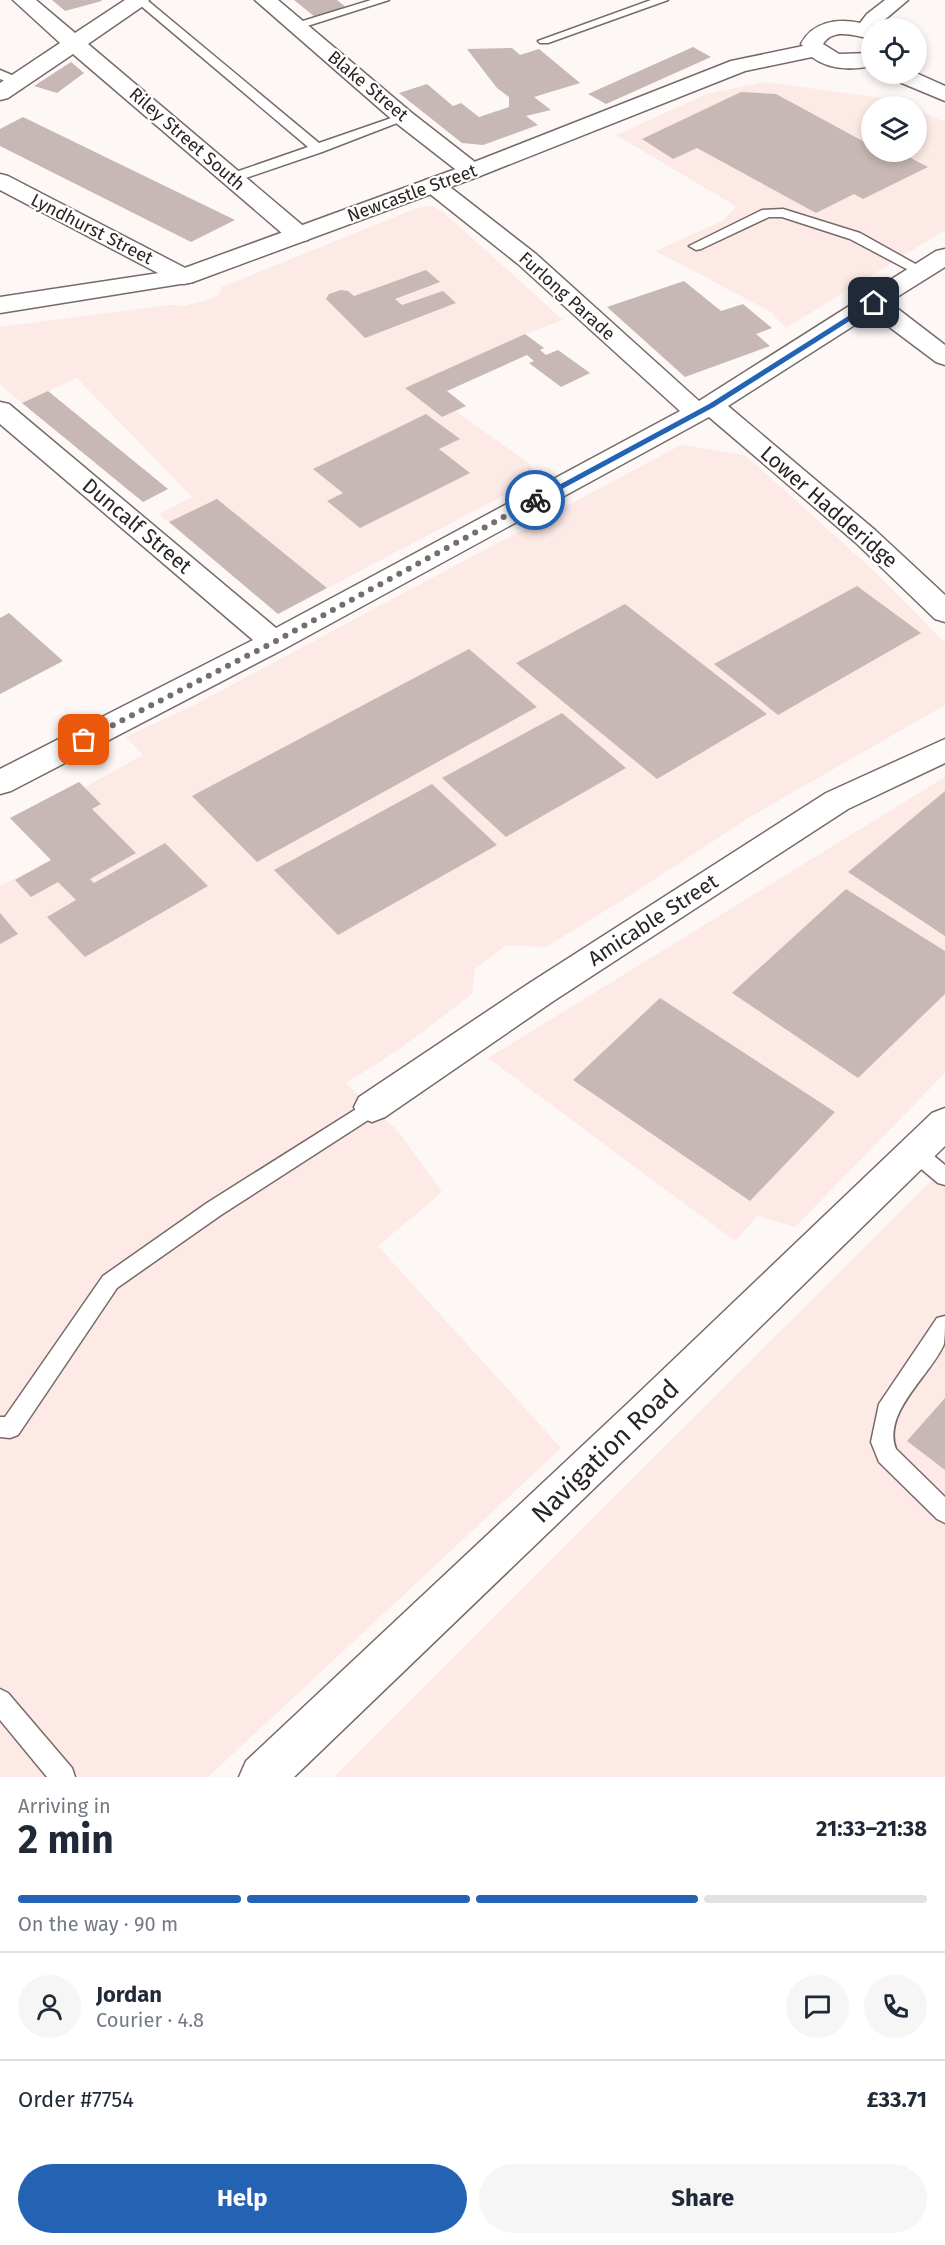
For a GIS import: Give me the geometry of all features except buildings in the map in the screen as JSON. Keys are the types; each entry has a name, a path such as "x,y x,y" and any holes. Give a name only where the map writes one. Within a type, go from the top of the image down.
{"street":[{"name":"Riley Street South","path":"23,0 299,235"},
{"path":"6,83 75,44 139,0"},
{"name":"Blake Street","path":"265,0 404,118 472,171"},
{"path":"874,18 898,0"},
{"path":"861,30 845,27 823,31 813,39 812,44 816,50 829,58 845,62 861,60"},
{"name":"Newcastle Street","path":"0,305 184,277 472,171 739,66 816,50"},
{"path":"924,84 945,93"},
{"name":"Lyndhurst Street","path":"0,182 184,277"},
{"name":"Furlong Parade","path":"433,185 527,259 704,409"},
{"path":"0,783 274,642 704,409 945,256"},
{"path":"874,303 945,357"},
{"name":"Lower Hadderidge","path":"704,409 865,536 945,612"},
{"name":"Duncalf Street","path":"0,410 274,642"},
{"name":"Amicable Street","path":"372,1107 540,993 837,801 945,750"},
{"name":"Navigation Road","path":"262,1777 945,1123"}],"lane":[{"path":"139,0 318,149"},
{"path":"297,26 383,0"},
{"path":"544,41 662,0"},
{"path":"237,182 318,149 404,118"},
{"path":"696,246 767,213 783,213 855,236 921,271"},
{"path":"0,1427 10,1428 110,1282 214,1209 372,1107"},
{"path":"915,1152 945,1177"},
{"path":"945,1325 887,1411 882,1442 887,1455 945,1512"},
{"path":"0,1701 63,1777"}],"shaded area":[{"path":"764,82 868,96 861,96 861,162 927,162 927,114 945,122 945,230 786,328 771,312 656,251 724,220 736,206 616,135 707,94"},
{"path":"433,206 444,213 563,320 525,334 406,388 442,417 455,411 529,463 533,469 533,480 278,614 159,514 192,497 77,378 22,403 0,384 0,327 169,305 183,306 204,301 218,296 222,287 417,208"},
{"path":"681,445 745,455 872,569 945,643 945,705 750,817 546,947 507,945 475,969 472,994 398,1050 346,1083 399,1132 442,1192 378,1246 561,1448 208,1777 0,1777 0,886 51,860 10,818 79,782 85,787 143,755 126,737 198,703"},
{"path":"945,777 945,1073 795,1227 757,1216 735,1241 488,1058"},
{"path":"945,1167 945,1777 334,1777 622,1489"}],"way so far":[{"path":"84,740 274,642 535,500"}],"route":[{"path":"535,500 711,405 874,303"}]}
